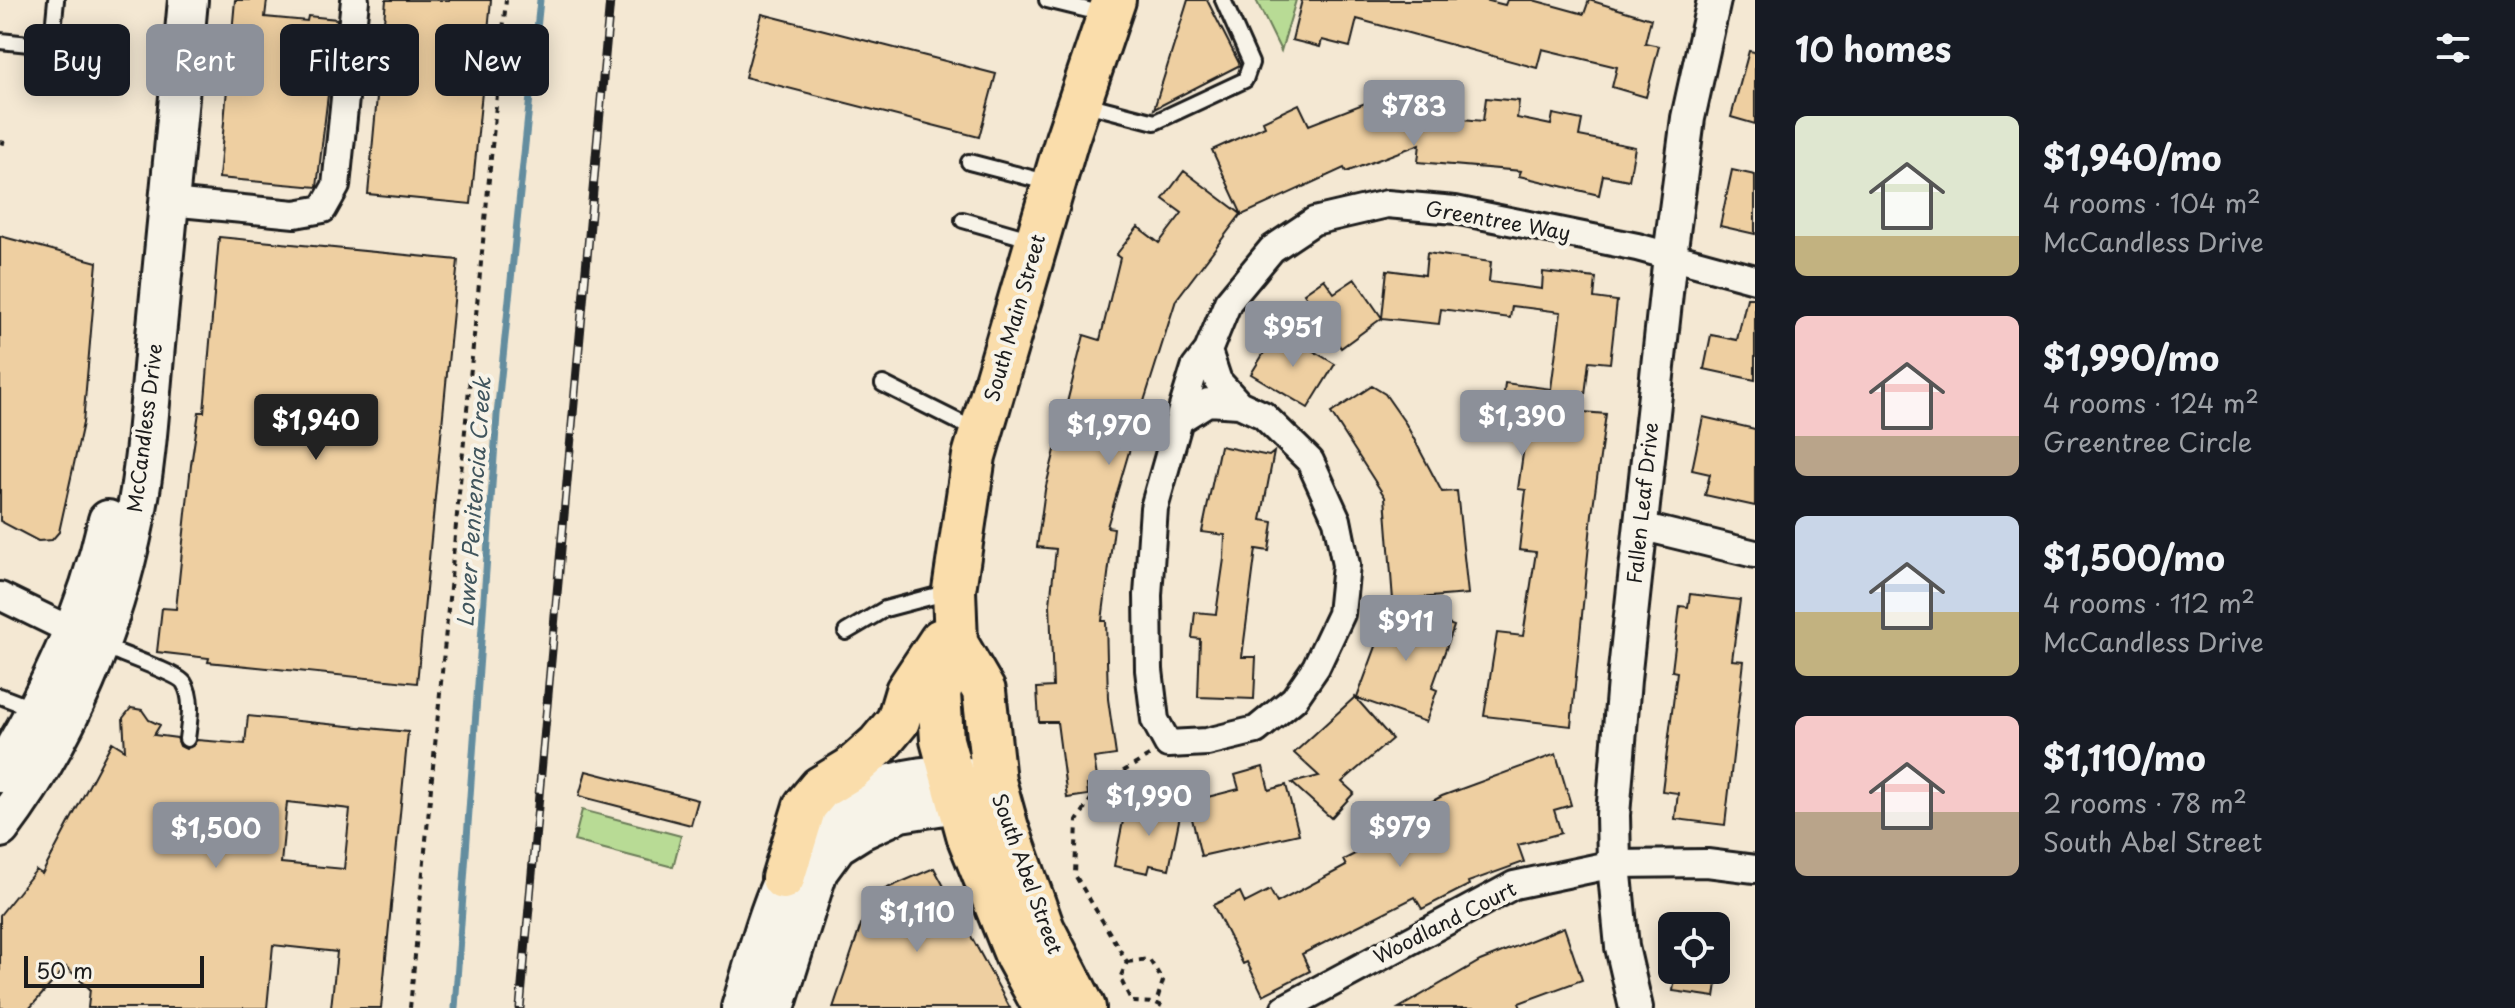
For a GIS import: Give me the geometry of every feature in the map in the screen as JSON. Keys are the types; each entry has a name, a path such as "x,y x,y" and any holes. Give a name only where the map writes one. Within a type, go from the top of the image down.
{"main road":[{"name":"McCandless Drive","path":"0,828 54,743 86,681 87,638 124,435 132,367 144,191 167,0"},
{"name":"McCandless Drive","path":"0,773 87,638 122,572 139,493 188,0"},
{"name":"South Main Street","path":"954,788 942,740 939,693 956,616 961,529 981,433 1079,102 1111,7"},
{"path":"775,1008 818,871 837,845 861,830 954,788 994,781 984,691 956,616"},
{"path":"741,1008 805,806 820,788 851,769 878,745 898,721 907,691 956,616"},
{"path":"783,878 814,832 840,808 893,781 954,788"},
{"name":"South Abel Street","path":"994,781 1043,929 1084,1008"},
{"name":"South Abel Street","path":"954,788 1017,957 1045,1008"}],"street":[{"path":"170,202 295,214 323,209 336,186 355,0"},
{"name":"Fallen Leaf Drive","path":"1636,1008 1622,947 1613,815 1640,526 1670,256 1688,118 1714,0"},
{"name":"Greentree Way","path":"1168,744 1155,720 1149,670 1148,595 1154,508 1195,368 1208,351 1228,302 1272,249 1314,221 1387,204 1455,210 1670,256 1755,279"},
{"path":"1208,351 1218,381 1239,404"},
{"path":"1168,744 1207,742 1256,730 1294,699 1316,667 1341,614 1346,565 1337,520 1310,461 1263,415 1239,404 1208,402 1179,420"},
{"path":"1640,526 1755,554"},
{"path":"0,596 87,638"},
{"name":"Woodland Court","path":"1285,1008 1514,885 1614,864 1707,863 1755,869"}],"lane":[{"path":"0,41 49,46 56,0"},
{"path":"1047,0 1111,7"},
{"path":"1079,102 1155,122 1245,80 1252,69 1251,63 1223,0"},
{"path":"969,162 1054,184"},
{"path":"963,220 1037,241"},
{"path":"883,384 981,433"},
{"path":"846,632 885,609 956,616"},
{"path":"87,638 130,660 175,674 184,683 190,700 187,739"},
{"path":"0,696 38,710"}],"path":[{"path":"410,1008 506,0"},
{"path":"1127,962 1075,875 1077,821 1100,785 1168,744"},
{"path":"1127,962 1149,959 1163,981 1156,1003"},
{"path":"1127,962 1120,978 1132,1002 1156,1003 1166,1008"}],"green space":[{"path":"1256,0 1296,0 1281,51"},
{"path":"582,810 681,836 673,867 574,841"}],"building":[{"path":"235,0 267,0 265,17 307,21 308,16 337,19 336,24 280,24 280,96 328,96 317,187 219,178 226,96 264,96 264,24 233,24"},
{"path":"386,0 491,0 489,24 435,24 435,96 482,96 471,204 368,194 377,96 419,96 419,24 384,24"},
{"path":"1188,0 1207,0 1240,65 1154,109"},
{"path":"1302,0 1485,0 1505,5 1507,0 1533,0 1584,14 1589,0 1651,19 1645,43 1659,46 1646,97 1612,87 1617,67 1542,49 1537,68 1357,19 1350,47 1322,40 1320,47 1292,40"},
{"path":"762,14 996,74 979,137 745,77"},
{"path":"1749,51 1755,52 1755,124 1731,117"},
{"path":"1486,98 1519,101 1517,118 1551,125 1553,114 1582,120 1579,136 1635,147 1629,180 1603,175 1599,195 1519,176 1521,171 1418,162 1420,144 1346,172 1344,168 1242,215 1212,150 1265,126 1263,121 1299,104 1309,125 1368,102 1442,110 1441,117 1483,121"},
{"path":"1732,170 1755,175 1755,234 1720,226"},
{"path":"1184,171 1241,214 1176,300 1140,414 1107,527 1114,528 1102,621 1106,621 1108,699 1116,755 1094,758 1098,784 1087,785 1088,795 1067,798 1057,722 1039,722 1037,688 1053,687 1050,604 1056,549 1037,547 1045,490 1084,335 1100,340 1120,258 1116,255 1138,227 1159,243 1182,213 1163,199"},
{"path":"0,236 97,262 83,423 59,532 52,540 38,541 0,521"},
{"path":"219,237 458,260 417,683 208,662 209,658 157,652 162,608 176,609 191,465 199,412 204,412"},
{"path":"1427,253 1491,262 1489,282 1542,289 1543,272 1596,278 1594,298 1617,301 1610,363 1589,361 1583,412 1606,414 1592,514 1571,726 1484,716 1497,633 1523,636 1536,552 1519,550 1526,490 1518,489 1527,425 1501,422 1505,383 1551,389 1561,312 1512,306 1510,318 1441,309 1439,324 1382,318 1387,270 1425,275"},
{"path":"1324,279 1334,293 1355,279 1382,318 1341,348 1304,293"},
{"path":"1747,298 1755,298 1755,380 1704,369 1711,335 1737,340"},
{"path":"1278,330 1335,364 1308,408 1251,374"},
{"path":"1372,386 1385,394 1406,424 1442,492 1457,491 1468,594 1393,600 1385,497 1331,413"},
{"path":"1703,417 1755,429 1755,506 1705,495 1710,474 1692,470"},
{"path":"1220,446 1269,456 1274,452 1261,520 1273,522 1269,551 1256,549 1242,657 1256,657 1254,699 1198,697 1200,639 1192,638 1195,612 1216,614 1224,559 1225,535 1202,532"},
{"path":"1690,594 1740,600 1732,660 1744,661 1725,825 1675,819 1678,793 1662,791 1677,672 1672,671 1680,606 1688,607"},
{"path":"1392,603 1454,626 1432,688 1437,690 1426,722 1357,698"},
{"path":"1355,697 1392,739 1342,782 1354,793 1331,818 1292,783 1319,776 1294,753"},
{"path":"131,708 142,710 149,720 160,725 154,735 177,738 180,746 186,749 197,740 245,744 248,716 408,732 381,1008 331,1008 337,952 273,945 267,1008 88,1008 90,989 66,967 30,1008 0,1008 0,915 36,870 42,874 112,742 125,750 123,718","holes":["287,802 350,809 344,869 281,863"]},
{"path":"1556,754 1571,805 1554,810 1561,833 1518,845 1524,862 1468,882 1469,885 1422,909 1415,897 1302,954 1310,971 1263,995 1247,962 1243,964 1213,905 1240,892 1245,903 1270,890 1277,903 1346,866 1343,860 1382,840 1377,831 1442,796"},
{"path":"1263,767 1269,790 1286,785 1299,834 1201,856 1188,802 1239,789 1235,775"},
{"path":"586,771 698,800 691,825 579,796"},
{"path":"1150,800 1182,806 1169,869 1150,865 1148,873 1114,866 1124,816 1146,820"},
{"path":"934,868 1010,1008 833,1008 871,895"},
{"path":"1564,927 1582,980 1519,1003 1521,1008 1399,1008 1480,961"},
{"path":"1674,984 1717,984 1715,997 1673,991"}],"waterway":[{"name":"Lower Penitencia Creek","path":"455,1008 497,415 540,0"}],"railway":[{"path":"520,1008 610,0"}]}
